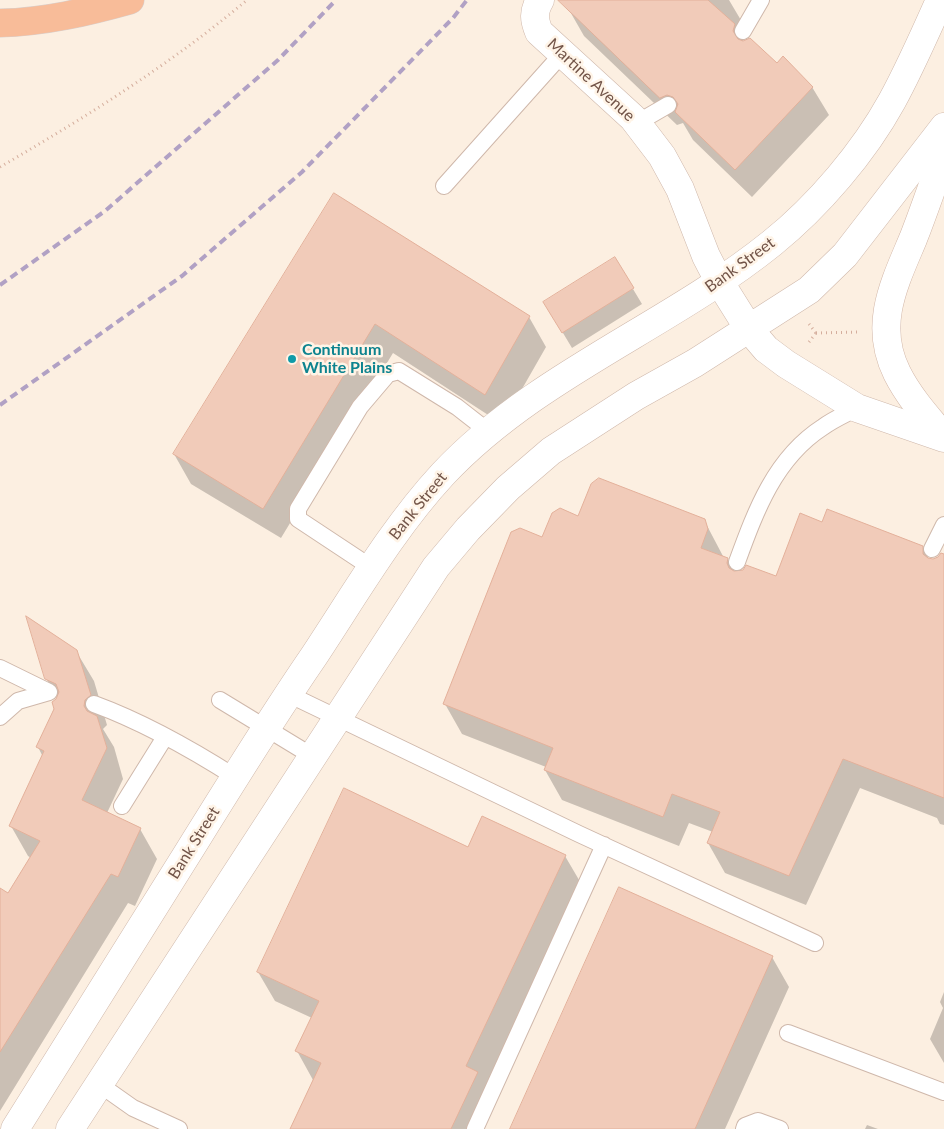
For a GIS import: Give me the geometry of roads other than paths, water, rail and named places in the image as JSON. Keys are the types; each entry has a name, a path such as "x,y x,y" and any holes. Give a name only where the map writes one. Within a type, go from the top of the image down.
{"highway":[{"path":"9,23 73,15 130,0"}],"street":[{"name":"Martine Avenue","path":"540,0 535,8 534,20 539,32 637,124 662,156 680,189 706,256 719,281 749,329 766,350 857,408 944,438"},
{"name":"Bank Street","path":"14,1129 288,694 405,520 442,474 478,440 544,390 719,281 776,240 828,189 866,144 892,102 940,0"},
{"path":"70,1129 436,567 468,529 508,488 551,451 636,396 695,363 809,290 845,255 944,127"},
{"path":"944,153 897,276 888,309 885,331 888,348 896,372 915,403 944,438"}],"lane":[{"path":"743,31 761,0"},
{"path":"444,186 562,54"},
{"path":"637,124 668,105"},
{"path":"372,568 298,519 298,509 360,407 388,374 400,371 457,407 489,432"},
{"path":"737,562 764,494 779,469 797,447 823,426 857,408"},
{"path":"932,549 944,525"},
{"path":"0,668 49,692 18,701 0,717"},
{"path":"288,694 604,845 815,943"},
{"path":"220,700 312,756"},
{"path":"94,704 116,712 165,736 235,777"},
{"path":"122,806 165,736"},
{"path":"476,1129 604,845"},
{"path":"788,1033 944,1092"},
{"path":"99,1084 133,1108 179,1129"},
{"path":"744,1129 745,1126 758,1120 780,1129"}],"railway":[{"path":"0,285 105,211 278,60 336,0"},
{"path":"0,405 182,276 302,172 453,18 467,0"}],"place":[{"name":"Continuum White Plains","path":"292,359"}]}
